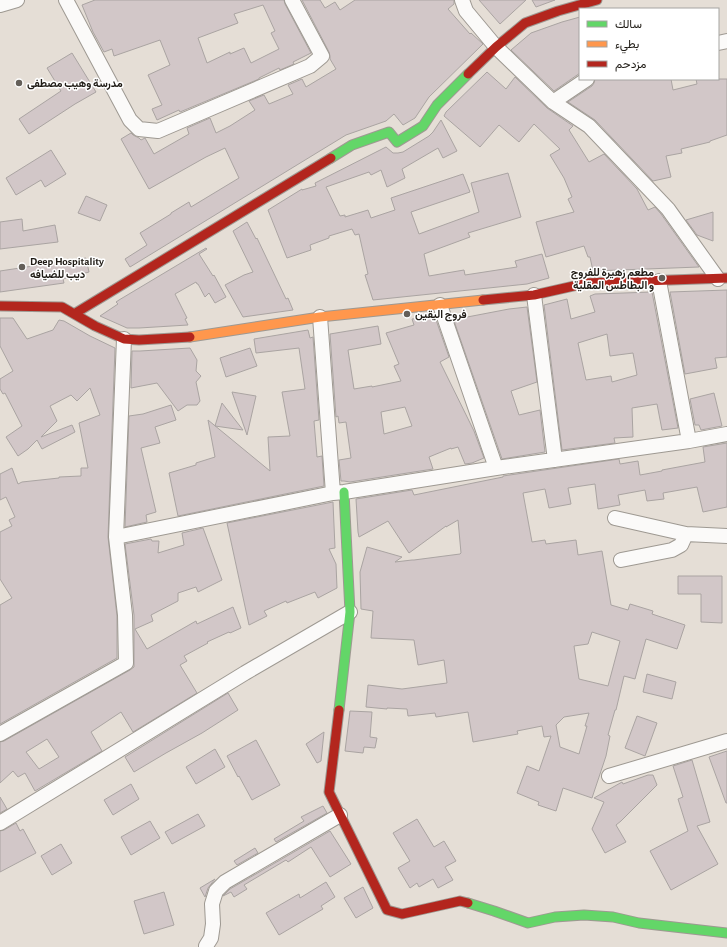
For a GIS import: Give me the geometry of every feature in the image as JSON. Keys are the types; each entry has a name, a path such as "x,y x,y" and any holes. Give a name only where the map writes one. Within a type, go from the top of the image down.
{"street":[{"path":"0,5 17,0"},
{"path":"66,0 130,120 139,129 158,131 310,66 322,56 292,0"},
{"path":"462,0 466,11 496,47 553,102 589,126 668,209 723,279"},
{"path":"74,314 352,145 389,132 397,142 423,126 437,105 496,47 525,23 558,11 597,0"},
{"path":"553,102 586,80"},
{"path":"0,306 62,307 95,326 124,339 139,340 198,336 320,317 534,295 587,283 723,279"},
{"path":"659,281 689,441"},
{"path":"534,295 555,460"},
{"path":"440,305 496,468"},
{"path":"320,317 350,612 329,792 387,910 402,914 460,901 528,923 555,917 584,915 613,917 639,923 727,933"},
{"path":"0,734 126,663 125,615 116,538 124,339"},
{"path":"116,538 339,492 689,441 727,434"},
{"path":"615,518 686,534 727,536"},
{"path":"621,560 672,550 680,545 686,534"},
{"path":"0,823 245,673 350,612"},
{"path":"609,776 727,741"},
{"path":"206,946 211,938 213,924 212,904 216,890 225,882 340,815"}],"building":[{"path":"95,0 284,0 311,53 293,62 294,64 280,70 279,68 259,79 157,120 152,109 162,105 148,75 170,65 160,40 114,56 112,49 104,52 93,32 82,5","holes":["263,5 275,31 271,33 279,49 251,63 244,48 230,54 230,52 207,63 198,38 238,23 234,14"]},
{"path":"302,0 320,0 325,8 335,2 340,10 355,0 454,0 454,4 448,9 470,34 471,33 483,44 429,97 415,118 403,125 394,114 386,121 346,135 130,267 125,259 147,245 140,233 189,202 191,207 239,178 225,148 149,189 121,139 131,133 141,140 145,138 154,154 189,134 187,128 210,118 216,133 255,110 249,101 264,95 269,104 293,94 288,85 302,79 306,87 336,69 330,59 329,52"},
{"path":"479,0 526,0 500,24"},
{"path":"532,0 555,0 536,7"},
{"path":"579,17 579,74 554,91 511,50 531,33"},
{"path":"72,53 96,92 29,134 19,119 61,91 47,68"},
{"path":"487,72 506,89 515,77 547,108 573,126 569,130 589,162 604,154 637,189 648,210 655,207 661,214 699,267 593,271 590,257 588,257 584,246 546,257 536,222 574,212 568,199 572,197 564,178 550,155 560,149 534,124 519,142 499,125 480,147 444,116 446,112"},
{"path":"727,79 727,135 710,142 681,149 682,153 666,156 671,177 653,181 595,120 568,102 592,86 595,80 671,80 673,90 697,84 696,80"},
{"path":"441,120 457,151 443,158 438,148 402,169 405,178 387,187 381,170 371,175 369,172 326,187 340,216 345,215 345,217 368,210 371,218 395,210 391,198 463,174 470,192 411,212 419,234 479,212 471,183 508,173 521,217 468,233 470,237 424,254 429,276 464,270 465,275 517,267 515,261 542,254 549,278 527,284 373,300 365,275 368,274 359,234 355,235 352,229 329,236 329,238 310,245 311,250 287,258 268,210 302,189 316,186 315,183 386,147 393,153 403,152 429,136"},
{"path":"51,150 66,174 45,187 41,180 16,195 6,178"},
{"path":"86,196 107,205 100,221 78,213"},
{"path":"713,212 713,241 697,235 686,220"},
{"path":"22,219 23,231 55,225 58,242 0,249 0,222"},
{"path":"247,222 256,239 257,238 286,299 288,298 293,310 243,317 225,285 253,272 233,231"},
{"path":"206,248 207,249 199,254 213,276 214,275 226,297 215,303 209,293 205,297 196,282 175,294 187,318 185,319 188,325 127,328 100,316 118,304 116,302 119,300"},
{"path":"86,258 89,272 63,279 64,283 0,292 0,271"},
{"path":"727,290 727,357 715,358 717,368 685,374 670,292"},
{"path":"652,292 678,428 662,430 657,404 632,408 633,437 614,438 615,443 562,450 544,305 567,299 571,319 595,312 590,296 595,294","holes":["607,334 610,356 633,353 637,375 612,382 611,376 586,380 578,343"]},
{"path":"527,307 537,382 511,391 519,415 540,410 545,452 502,459 453,318 461,316 462,318"},
{"path":"435,317 449,357 440,362 474,431 484,458 465,464 458,447 451,448 429,457 433,469 350,482 341,481 339,460 351,458 346,422 339,423 338,416 336,417 330,334 378,326 381,344 348,350 354,389 372,387 401,381 394,366 399,364 386,333 414,325 412,319","holes":["405,407 412,426 384,434 381,412"]},
{"path":"0,318 13,318 27,339 53,330 59,320 64,321 115,348 108,537 117,616 117,658 0,724 0,605 12,598 0,579 0,532 12,526 9,520 15,517 6,497 0,500 0,474 12,468 18,484 22,482 59,477 81,476 81,468 88,468 79,423 100,415 90,388 77,401 71,395 50,406 57,421 41,437 72,425 75,432 42,449 37,440 18,456 6,437 22,426 5,393 3,394 0,389 0,379 13,371 0,346"},
{"path":"308,330 310,338 313,337 319,420 314,421 317,457 322,456 324,486 178,516 169,473 196,465 196,463 215,457 208,420 270,471 268,437 290,436 282,392 305,389 299,348 256,353 254,339"},
{"path":"190,348 197,360 196,371 201,376 196,382 200,401 197,405 187,405 178,411 157,383 131,388 132,351"},
{"path":"250,348 257,366 226,377 220,358"},
{"path":"232,392 256,396 247,435"},
{"path":"714,393 722,426 701,430 699,425 695,425 690,399"},
{"path":"222,403 243,430 215,426"},
{"path":"171,405 176,420 155,427 160,443 141,448 156,512 146,515 147,522 125,527 129,416 143,414"},
{"path":"727,443 727,507 703,512 697,487 663,493 664,499 647,501 645,490 618,495 620,505 598,509 595,484 568,488 571,504 549,508 545,489 523,493 532,542 545,540 546,544 576,540 578,555 602,551 611,605 628,610 630,604 653,611 652,614 685,625 677,649 646,639 635,679 624,676 608,735 610,736 606,756 592,798 563,788 556,811 538,805 539,802 517,793 527,766 539,771 551,736 544,737 542,726 517,731 518,734 473,742 468,712 436,717 435,713 408,716 407,709 366,707 368,685 402,689 447,683 444,660 418,665 414,640 371,638 373,611 361,609 360,572 367,547 402,557 395,562 461,553 458,520 446,526 409,553 388,521 359,537 356,499 412,490 414,495 503,476 619,459 620,464 638,461 640,475 705,462 703,447","holes":["592,632 620,641 608,686 579,679 574,646 588,644","589,713 579,754 560,747 556,725 564,717"]},
{"path":"333,502 335,548 329,549 336,564 337,588 318,598 315,592 287,603 286,601 264,611 267,616 249,625 227,523"},
{"path":"203,528 222,580 198,592 196,587 178,593 178,601 151,615 153,621 135,629 147,649 196,621 197,624 233,607 241,628 207,642 208,643 184,656 187,661 180,665 197,693 133,732 121,712 91,732 102,751 35,791 25,773 18,777 13,771 0,783 0,742 134,667 134,615 125,544 151,539 152,541 159,541 158,553 184,545 182,533","holes":["47,739 59,757 39,769 26,752"]},
{"path":"678,576 722,576 722,623 701,622 701,594 678,594"},
{"path":"647,674 676,682 672,699 643,692"},
{"path":"228,693 238,710 202,733 134,772 125,757"},
{"path":"350,711 372,712 370,737 377,738 375,748 364,747 363,753 345,751"},
{"path":"637,716 657,723 645,756 625,748"},
{"path":"324,732 321,761 317,763 306,744"},
{"path":"256,740 280,785 252,800 227,756"},
{"path":"215,749 225,767 196,784 186,767"},
{"path":"727,751 727,803 726,803 709,757"},
{"path":"692,760 710,822 697,826 718,864 671,890 650,851 688,831 678,799 683,797 673,766"},
{"path":"648,775 653,775 657,785 616,825 626,842 605,853 592,829 604,802 594,798 622,782 623,784"},
{"path":"131,784 139,799 113,815 104,800"},
{"path":"0,797 7,809 0,813"},
{"path":"323,806 327,813 276,842 274,839 304,821 301,817"},
{"path":"198,814 205,826 172,844 165,832"},
{"path":"417,819 434,847 444,841 456,861 445,867 453,880 438,888 433,879 419,887 417,883 410,888 398,868 410,861 393,833"},
{"path":"150,821 160,838 131,855 121,837"},
{"path":"16,823 20,831 23,829 36,853 0,872 0,831"},
{"path":"330,831 351,864 330,877 311,847 288,862 286,860 244,885 247,889 234,897 231,892 223,896 230,889"},
{"path":"61,844 72,863 52,875 41,856"},
{"path":"255,848 258,853 237,865 234,861"},
{"path":"215,879 208,888 205,897 200,888"},
{"path":"326,882 335,897 321,906 323,909 279,935 266,913 299,894 300,898"},
{"path":"363,887 373,908 356,918 344,898"},
{"path":"164,892 174,925 144,934 134,901"}],"traffic: fast":[{"path":"331,158 352,145 389,132 397,142 423,126 437,105 468,74"},
{"path":"339,710 350,612 344,492"},
{"path":"468,903 528,923 555,917 584,915 613,917 639,923 727,933"}],"traffic: slow":[{"path":"190,337 320,317 483,300"}],"traffic: jam":[{"path":"468,74 496,47 525,23 558,11 597,0"},
{"path":"74,314 331,158"},
{"path":"483,300 534,295 587,283 727,278"},
{"path":"0,306 62,307 95,326 124,339 139,340 190,337"},
{"path":"339,710 329,792 387,910 402,914 460,901 468,903"}],"place":[{"name":"مدرسة وهيب مصطفى","path":"19,83"},
{"name":"Deep Hospitality ديب للضيافه","path":"22,267"},
{"name":"مطعم زهيرة للفروج و البطاطس المقلية","path":"662,278"},
{"name":"فروج اليقين","path":"407,314"}]}
